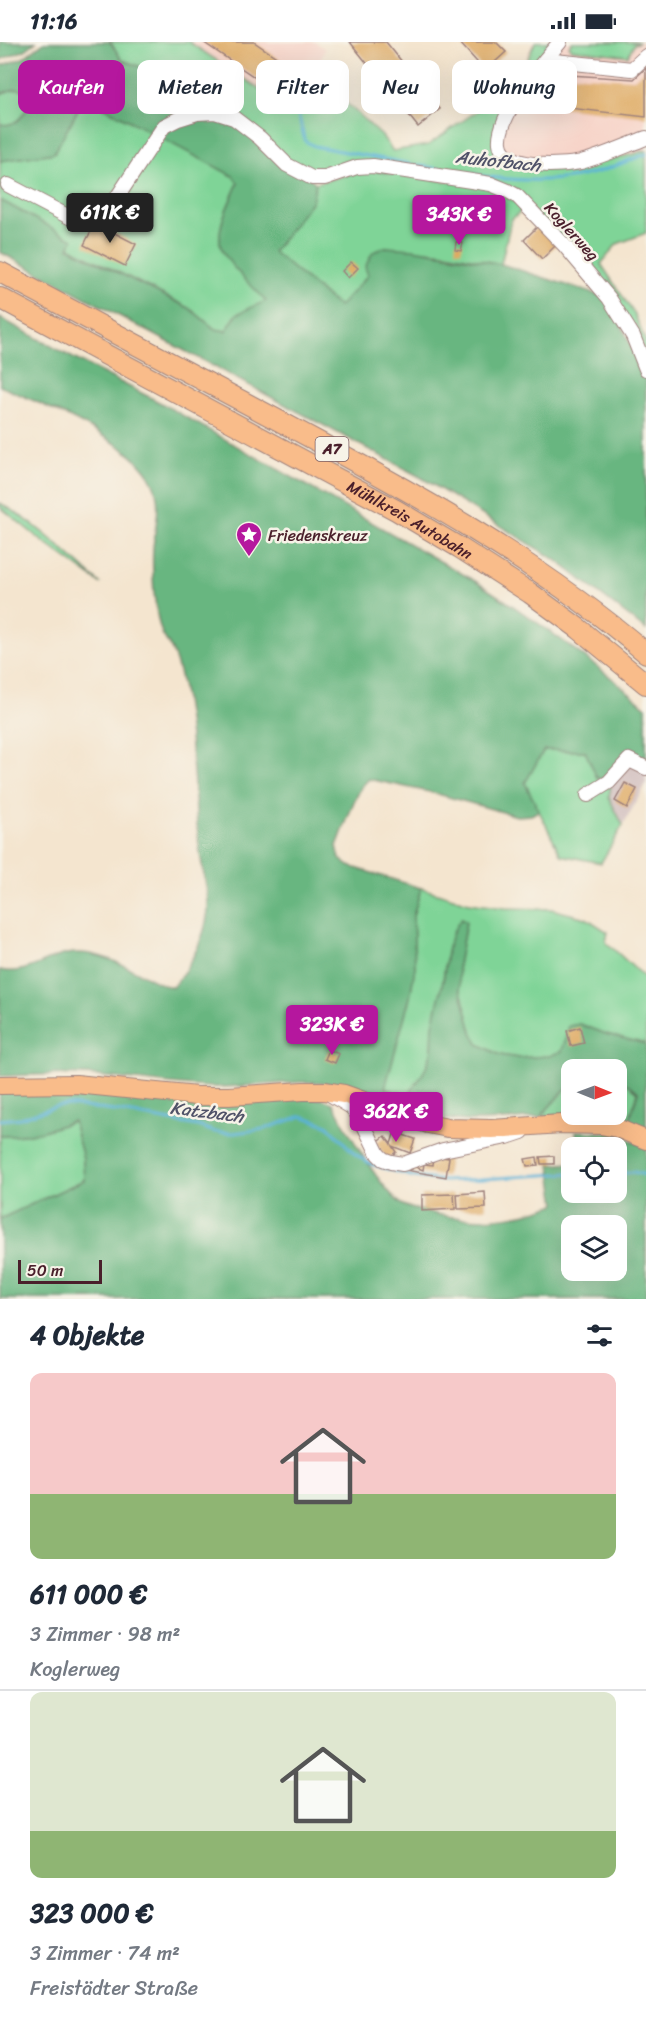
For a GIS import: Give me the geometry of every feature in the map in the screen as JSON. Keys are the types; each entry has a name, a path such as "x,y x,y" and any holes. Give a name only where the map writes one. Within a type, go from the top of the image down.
{"highway":[{"name":"Mühlkreis Autobahn","path":"0,272 416,495 522,560 580,601 646,653"},
{"name":"Mühlkreis Autobahn","path":"0,298 376,499 460,548 553,610 646,684"}],"main road":[{"path":"0,1085 76,1084 197,1096 324,1091 344,1094 428,1124 448,1128 492,1129 601,1125 617,1128 646,1140"}],"street":[{"path":"545,60 560,42"},
{"path":"577,63 632,69 646,56"},
{"name":"Koglerweg","path":"8,185 75,220 93,218 114,202 164,126 178,119 207,112 225,114 234,118 260,138 287,165 312,178 325,178 357,167 374,166 500,187 526,204 609,298 633,336 646,369"},
{"path":"508,114 503,124 500,143 504,153 510,159 524,163 548,165 580,162 646,138"},
{"path":"588,795 609,782 630,760 646,768"},
{"path":"324,1091 351,1107 360,1117 378,1154 383,1159 403,1164 436,1152 507,1137 538,1126"}],"shaded area":[{"path":"189,42 315,42 325,49 321,60 256,60 256,86 244,78 244,60 216,60"},
{"path":"533,42 646,42 646,150 623,158 602,161 521,167 428,145 473,114 577,114 577,60 525,60"},
{"path":"630,764 646,772 646,784 623,825 609,798 611,785"}],"green space":[{"path":"0,42 36,42 25,50 0,60"},
{"path":"44,42 110,42 122,60 18,60 18,88 0,94 0,66 23,58"},
{"path":"110,42 189,42 216,60 137,60 137,65 122,60"},
{"path":"535,42 555,42 541,60 527,60"},
{"path":"572,42 640,42 634,44 628,56 571,49 569,46"},
{"path":"125,61 137,65 137,114 192,114 154,134 117,114 125,114"},
{"path":"244,78 256,86 256,114 349,114 349,105 382,136 393,151 428,145 473,114 501,114 501,158 511,166 600,161 646,150 646,233 617,244 601,264 635,315 646,343 646,361 641,346 515,190 410,170 314,174 206,114 244,114"},
{"path":"18,88 18,114 23,114 11,124 0,124 0,94"},
{"path":"24,114 76,114 54,153 0,161 0,124 11,124"},
{"path":"76,114 117,114 233,176 238,183 221,227 220,242 232,265 267,301 237,314 226,331 215,329 189,308 69,247 72,239 0,200 0,161 54,153"},
{"path":"226,118 316,183 312,201 273,252 339,307 368,275 365,267 373,252 385,247 413,249 501,264 604,297 615,311 646,379 646,630 556,560 422,478 0,252 0,200 73,239 69,248 189,308 215,329 226,331 237,314 266,301 232,265 220,242 223,219 238,183 233,176 159,137 183,119"},
{"path":"366,170 489,187 525,207 511,220 501,264 446,253 385,247 368,275 340,307 273,252 312,201 316,183"},
{"path":"0,318 161,403 475,581 563,641 646,707 646,765 628,755 606,780 597,778 585,751 544,750 525,783 539,811 531,815 517,816 434,793 369,779 362,786 353,804 337,846 340,859 349,866 421,888 413,916 415,967 410,997 385,1088 408,1094 426,1068 431,1056 433,1026 448,946 461,919 466,922 458,965 460,988 472,1032 478,1044 500,1055 519,1058 550,1056 562,1051 569,1026 580,1024 606,1034 646,1044 646,1129 629,1121 638,1092 627,1084 627,1059 561,1059 561,1094 540,1117 481,1121 436,1117 358,1089 321,1082 213,1087 84,1075 0,1076 0,970 18,971 67,954 92,954 128,967 163,985 173,987 196,951 207,920 208,909 199,846 184,696 175,658 160,629 154,593 153,554 158,506 152,481 142,466 126,451 106,438 61,413 0,386"},
{"path":"0,503 40,530 101,584 42,541 0,507"},
{"path":"544,750 585,751 597,777 606,780 611,785 609,798 623,825 601,863 561,855 525,783"},
{"path":"421,888 469,903 505,908 551,909 586,918 608,932 606,942 646,979 646,1044 606,1034 580,1024 562,1051 550,1056 519,1058 500,1055 478,1044 472,1032 460,988 458,965 466,922 447,952 440,1000 433,1028 432,1050 426,1068 408,1094 395,1092 385,1087 410,997 415,967 413,916"},
{"path":"627,1084 638,1092 629,1121 627,1121"},
{"path":"0,1090 322,1099 333,1103 374,1172 403,1205 441,1215 474,1219 524,1214 556,1204 550,1165 561,1164 561,1203 627,1203 627,1138 646,1147 646,1299 0,1299 0,1219 84,1180 83,1158 73,1121 19,1135 0,1136"},
{"path":"561,1094 561,1115 540,1117"},
{"path":"73,1121 83,1158 84,1180 0,1219 0,1136 37,1132"},
{"path":"576,1131 615,1133 624,1137 576,1137"}],"building":[{"path":"203,42 254,42 281,60 256,60 256,78 244,70 244,60 229,60"},
{"path":"350,42 386,42 401,60 364,60"},
{"path":"459,42 496,42 506,52 497,60 475,60"},
{"path":"646,68 646,117 577,109 577,75 634,79"},
{"path":"408,114 434,114 418,127"},
{"path":"95,223 136,244 125,266 84,245"},
{"path":"540,224 558,243 542,259 524,240"},
{"path":"456,242 463,243 461,251 455,250"},
{"path":"351,262 358,268 348,278 342,271"},
{"path":"625,783 637,789 627,808 615,801"},
{"path":"580,1027 584,1043 571,1046 567,1031"},
{"path":"329,1050 339,1054 335,1063 325,1059"},
{"path":"397,1125 406,1128 403,1135 415,1139 410,1153 392,1146 396,1152 386,1159 376,1143 385,1136 391,1144"},
{"path":"434,1156 449,1158 446,1177 399,1169 400,1166 412,1169 413,1166 423,1170 424,1164 433,1165"},
{"path":"554,1156 554,1164 541,1164 540,1157"},
{"path":"537,1157 538,1165 527,1166 525,1159"},
{"path":"485,1192 486,1208 458,1209 457,1194"},
{"path":"454,1194 455,1209 422,1211 422,1195"}],"waterway":[{"name":"Auhofbach","path":"298,114 305,141 314,146 411,164"},
{"name":"Auhofbach","path":"416,165 505,179 550,180 594,173 646,154"},
{"name":"Katzbach","path":"0,1120 20,1118 57,1106 70,1105 198,1126 215,1132 234,1133 264,1129 302,1116 327,1125 355,1154 371,1164 414,1177 444,1181 561,1174"},
{"name":"Katzbach","path":"627,1173 646,1175"}],"place":[{"name":"Friedenskreuz","path":"249,558"}]}
